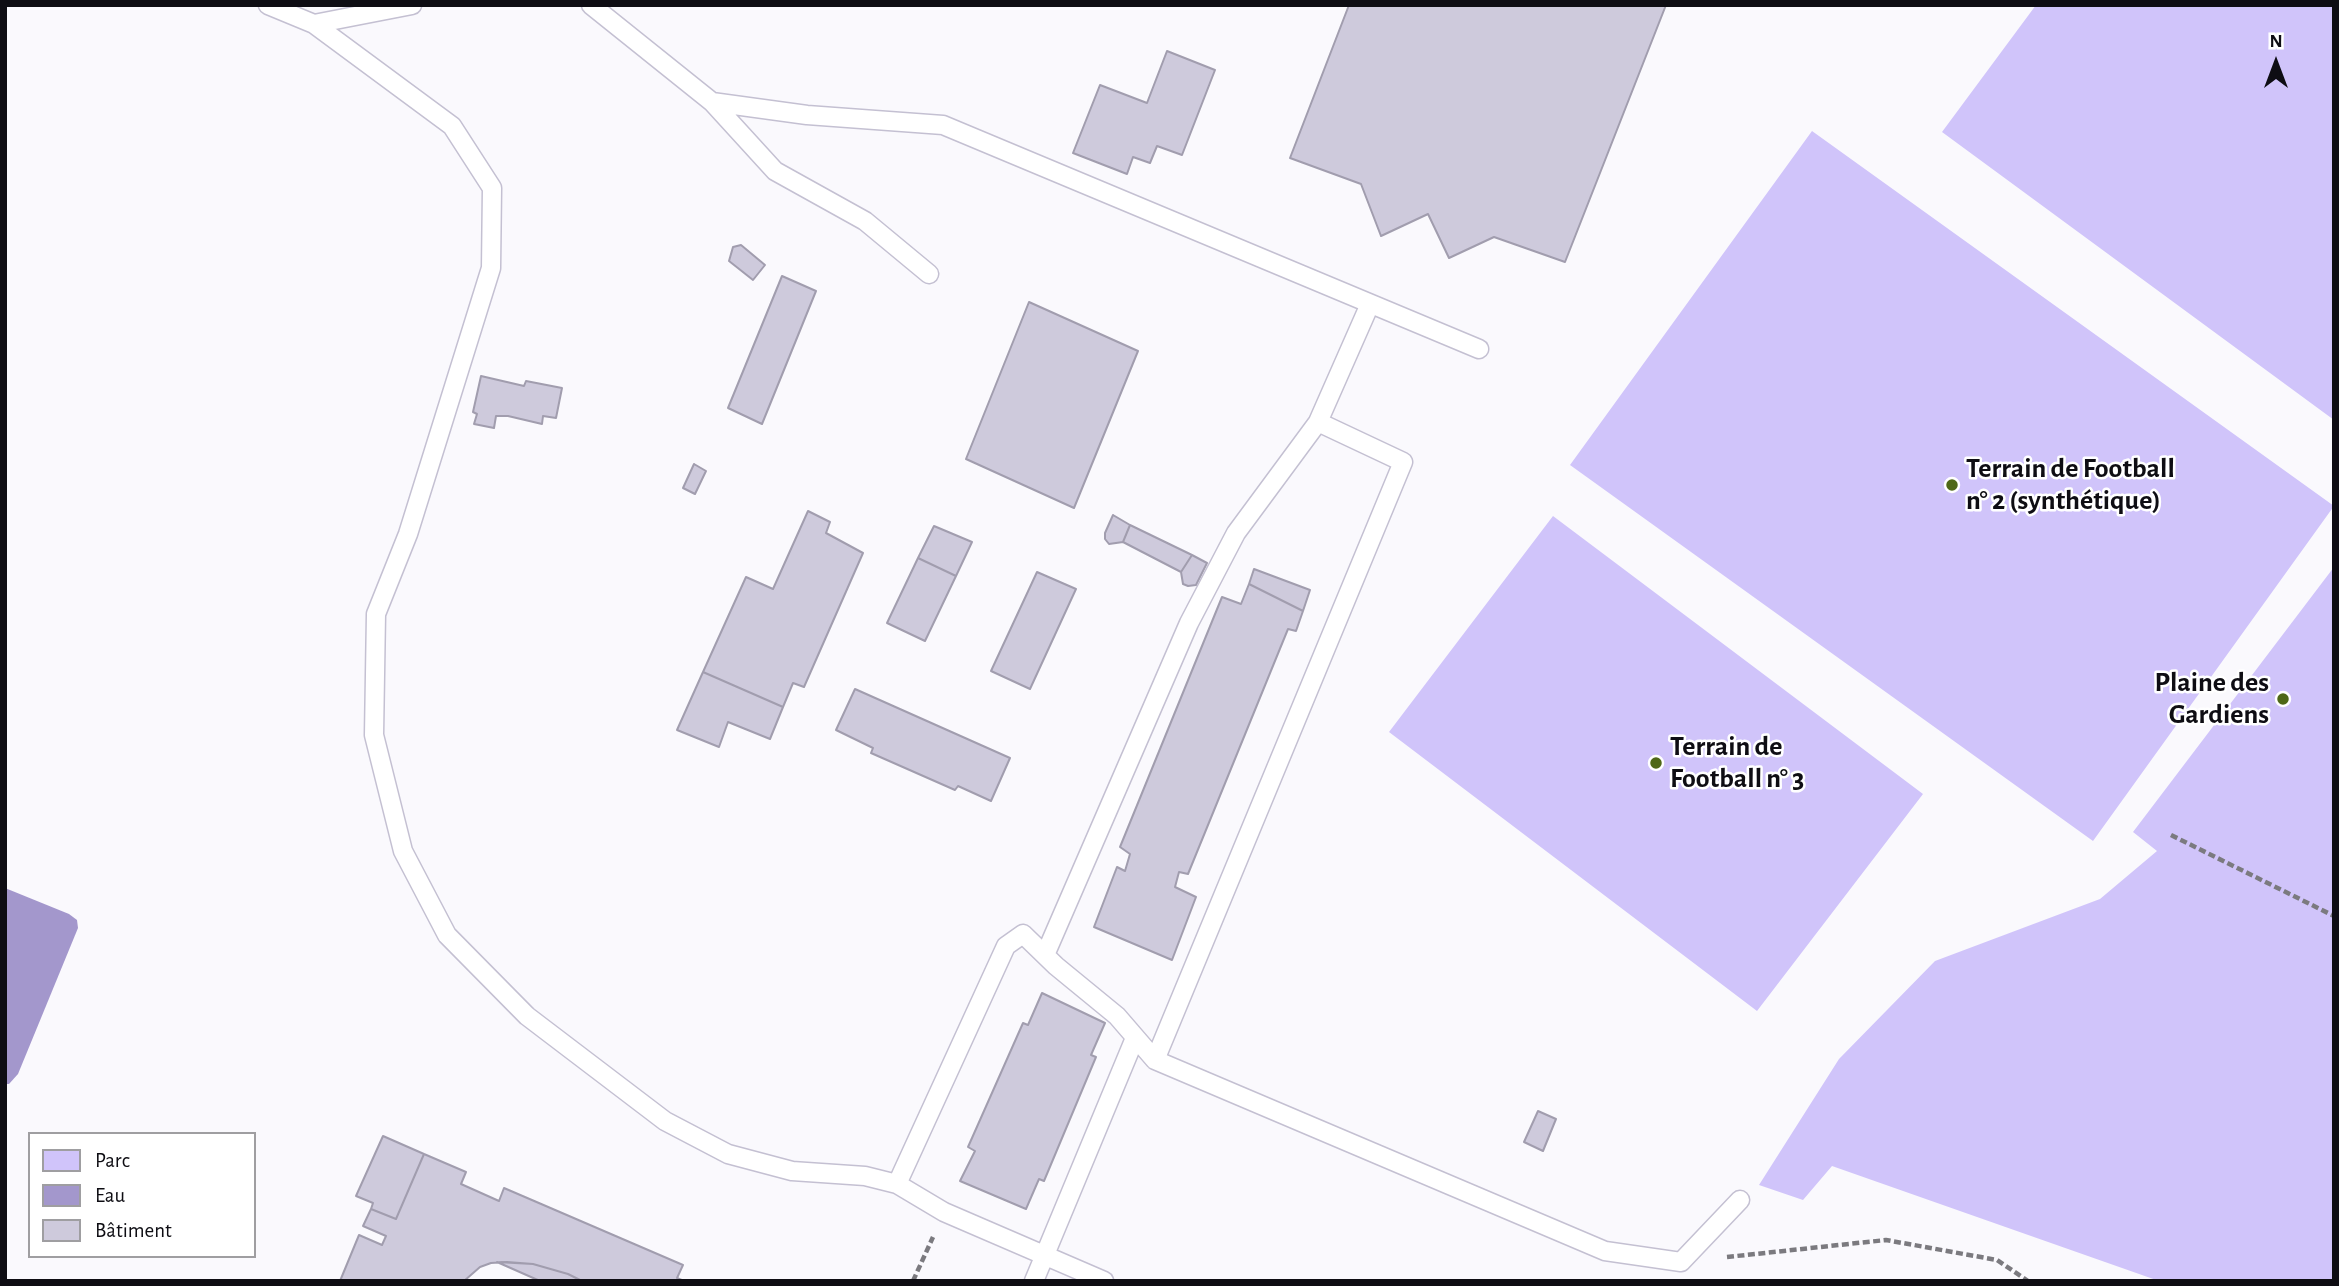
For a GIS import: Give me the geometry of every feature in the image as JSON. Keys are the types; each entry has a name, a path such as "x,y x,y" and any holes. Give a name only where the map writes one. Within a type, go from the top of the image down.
{"lane":[{"path":"268,5 314,24 452,126 492,188 491,268 408,534 376,614 374,735 403,851 447,935 527,1016 665,1121 728,1154 793,1171 864,1177 897,1184 944,1212 1104,1281"},
{"path":"314,24 412,5"},
{"path":"591,5 712,102 775,171 866,221 929,274"},
{"path":"712,102 807,115 943,125 1479,349"},
{"path":"1045,955 1189,623 1236,533 1318,422 1370,304"},
{"path":"1155,1060 1403,462 1318,422"},
{"path":"897,1184 1006,946 1023,934 1117,1016 1155,1060 1605,1251 1681,1262 1740,1200"},
{"path":"1034,1281 1135,1038"}],"path":[{"path":"2171,835 2334,916"},
{"path":"913,1281 944,1212"},
{"path":"1681,1262 1886,1240 1997,1260 2028,1281"}],"green space":[{"path":"2036,5 2334,5 2334,420 1942,132"},
{"name":"Terrain de Football n° 2 (synthétique)","path":"1812,131 2334,506 2093,841 1570,465"},
{"name":"Terrain de Football n° 3","path":"1553,516 1923,794 1757,1011 1389,732"},
{"path":"2334,567 2334,1281 2159,1281 1832,1166 1803,1200 1759,1185 1839,1059 1935,961 2100,899 2157,851 2133,832"}],"water":[{"path":"5,888 69,914 77,920 78,928 18,1074 9,1084 5,1084"}],"building":[{"path":"1349,5 1666,5 1565,262 1494,237 1449,258 1428,214 1381,236 1361,184 1290,158"},
{"path":"1167,51 1215,70 1182,155 1157,146 1150,163 1133,157 1127,174 1073,153 1100,85 1147,103"},
{"path":"741,245 765,265 753,280 729,261 733,247"},
{"path":"782,276 816,291 762,424 728,408"},
{"path":"1029,302 1138,351 1074,508 966,459"},
{"path":"481,376 524,386 526,381 562,388 556,418 543,416 542,424 496,416 494,428 474,424 477,414 473,412"},
{"path":"694,464 706,471 695,494 683,488"},
{"path":"808,511 830,522 826,533 863,553 804,687 793,683 783,707 703,672 746,577 773,589"},
{"path":"1113,515 1130,525 1123,542 1109,544 1105,533"},
{"path":"1130,525 1192,555 1181,572 1123,542"},
{"path":"934,526 972,542 956,576 918,558"},
{"path":"1192,555 1207,563 1196,585 1188,586 1183,584 1181,572"},
{"path":"918,558 956,576 925,641 887,623"},
{"path":"1254,569 1310,590 1303,611 1249,584"},
{"path":"1037,572 1076,589 1030,689 991,671"},
{"path":"1249,584 1303,611 1296,631 1288,629 1188,874 1179,872 1175,887 1196,897 1172,960 1094,927 1117,867 1125,871 1130,854 1120,847 1222,597 1241,604"},
{"path":"703,672 783,707 770,739 728,722 719,747 677,730"},
{"path":"855,689 1010,758 991,801 958,786 955,790 871,753 873,748 836,730"},
{"path":"1042,993 1105,1023 1091,1055 1096,1057 1044,1181 1039,1179 1026,1209 960,1181 975,1151 968,1147 1023,1023 1028,1025"},
{"path":"1538,1111 1556,1119 1543,1151 1524,1142"},
{"path":"383,1136 424,1154 396,1219 371,1209 373,1203 356,1196"},
{"path":"424,1154 466,1172 461,1184 499,1201 504,1188 683,1265 677,1278 684,1281 582,1281 533,1264 507,1262 480,1267 464,1281 340,1281 359,1235 382,1245 386,1236 363,1226 371,1209 396,1219"},
{"path":"497,1262 533,1264 582,1281 540,1281"}],"place":[{"name":"Terrain de Football n° 2 (synthétique)","path":"1952,485"},
{"name":"Plaine des Gardiens","path":"2283,699"},
{"name":"Terrain de Football n° 3","path":"1656,763"}]}
